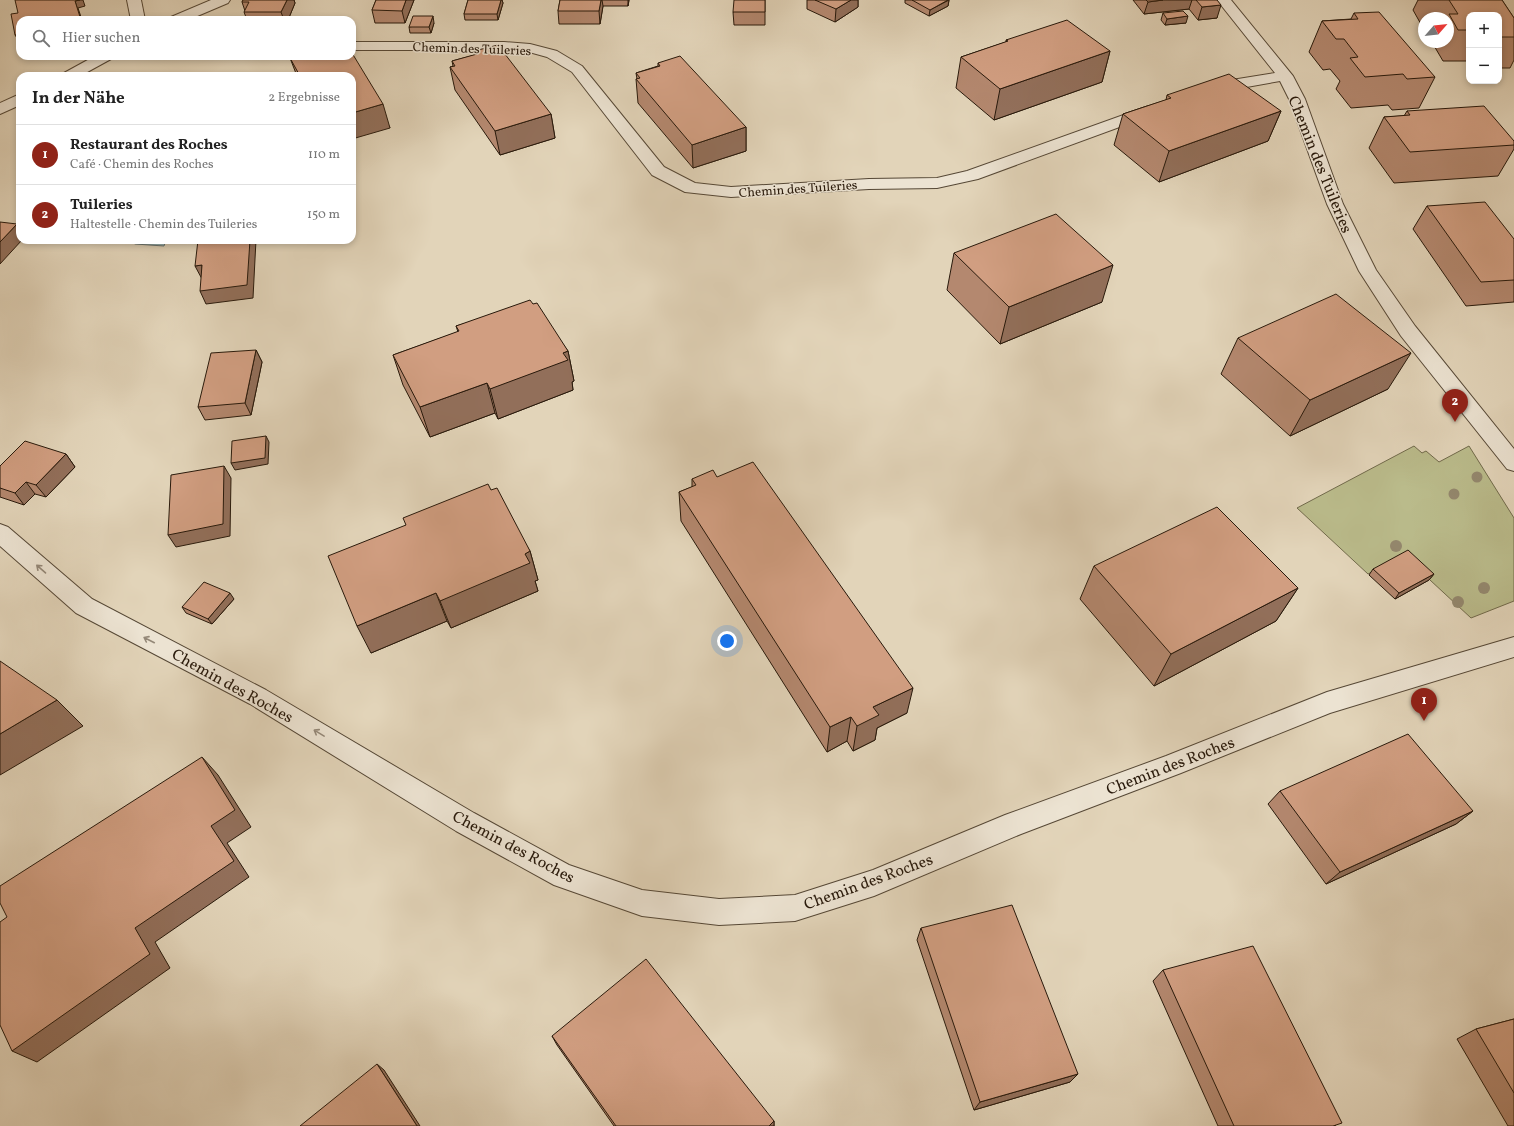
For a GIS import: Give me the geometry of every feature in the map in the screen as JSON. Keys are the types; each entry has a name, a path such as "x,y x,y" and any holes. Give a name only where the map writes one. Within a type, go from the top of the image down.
{"street":[{"path":"134,0 137,16"},
{"path":"185,16 223,0"},
{"name":"Chemin des Tuileries","path":"1224,0 1285,76 1296,99 1335,204 1368,271 1408,331 1514,463"},
{"name":"Chemin des Tuileries","path":"356,46 504,46 530,48 552,54 577,69 658,171 691,188 731,192 944,181 972,175 1161,106"},
{"path":"76,72 99,60"},
{"name":"Chemin des Tuileries","path":"1198,93 1213,88 1285,76"},
{"path":"0,109 16,101"},
{"name":"Chemin des Roches","path":"0,533 84,606 258,697 465,822 563,876 642,903 719,912 795,908 874,883 1014,824 1165,768 1327,703 1514,647"}],"green space":[{"path":"1414,446 1422,453 1426,451 1439,462 1469,446 1514,518 1514,601 1471,618 1403,555 1368,574 1297,508"}],"water":[{"path":"135,244 165,244 164,246"}],"building":[{"path":"15,0 80,0 75,1 80,16 16,16 15,35 11,14 18,13"},
{"path":"243,0 287,0 281,12 244,12 249,2 242,2"},
{"path":"376,0 406,0 402,11 372,10"},
{"path":"468,0 501,0 497,14 464,14"},
{"path":"560,0 601,0 599,11 558,11"},
{"path":"734,0 765,0 765,12 733,12"},
{"path":"815,0 851,0 836,9"},
{"path":"912,0 948,0 930,10"},
{"path":"1146,0 1163,0 1148,2"},
{"path":"1196,0 1217,0 1221,5 1202,7"},
{"path":"1449,0 1502,0 1514,18 1514,37 1502,37 1502,12 1466,12 1466,30 1458,30 1454,23 1454,14 1458,14"},
{"path":"1183,11 1188,16 1167,19 1163,13"},
{"path":"1379,12 1435,77 1407,79 1403,74 1365,77 1350,58 1358,57 1344,39 1336,39 1322,21 1358,19 1354,13"},
{"path":"413,16 433,16 429,27 409,27"},
{"path":"1067,20 1110,51 1000,89 961,57 1008,41 1006,40"},
{"path":"498,45 551,114 495,131 450,67 455,66 452,61 477,54 474,51"},
{"path":"680,56 746,127 692,145 636,79 640,78 636,73 660,66 658,63"},
{"path":"291,60 356,60 383,104 356,112 356,72 298,72"},
{"path":"1229,74 1281,111 1169,151 1123,114 1171,98 1167,95"},
{"path":"1484,106 1514,141 1514,145 1410,152 1384,117 1410,115 1407,111"},
{"path":"1485,202 1514,239 1514,280 1481,282 1427,206"},
{"path":"1056,214 1113,265 1009,307 954,253"},
{"path":"0,222 16,224 16,225 0,242"},
{"path":"198,244 250,244 247,285 200,291 202,265 195,266"},
{"path":"1336,294 1411,353 1310,400 1238,338"},
{"path":"530,300 533,304 537,303 568,351 563,353 568,360 490,389 487,383 420,407 393,355 459,331 456,326"},
{"path":"256,350 245,403 198,407 211,353"},
{"path":"266,436 265,458 231,463 232,441"},
{"path":"25,441 66,454 36,485 26,482 15,493 0,488 0,466"},
{"path":"753,462 913,688 873,707 879,715 857,726 851,717 830,727 679,492 696,485 692,479 713,470 717,477"},
{"path":"224,466 223,524 168,535 171,475"},
{"path":"488,484 491,490 497,488 530,551 525,554 530,563 440,601 436,593 357,626 328,556 406,525 403,518"},
{"path":"1217,507 1298,588 1171,654 1094,566"},
{"path":"1408,550 1434,574 1399,593 1373,569"},
{"path":"204,582 230,593 208,619 182,607"},
{"path":"0,661 57,700 0,734"},
{"path":"1408,734 1473,811 1340,872 1280,791"},
{"path":"202,757 235,810 211,826 234,861 135,928 150,954 12,1051 0,1025 0,922 7,917 0,903 0,886"},
{"path":"1012,905 1078,1074 980,1102 921,928"},
{"path":"1253,946 1342,1123 1333,1126 1234,1126 1163,970"},
{"path":"646,959 774,1121 769,1126 616,1126 552,1036"},
{"path":"1514,1019 1514,1093 1476,1029"},
{"path":"377,1064 417,1126 300,1126"}],"place":[{"name":"Tuileries","path":"1455,422"},
{"name":"Restaurant des Roches","path":"1424,721"}]}
